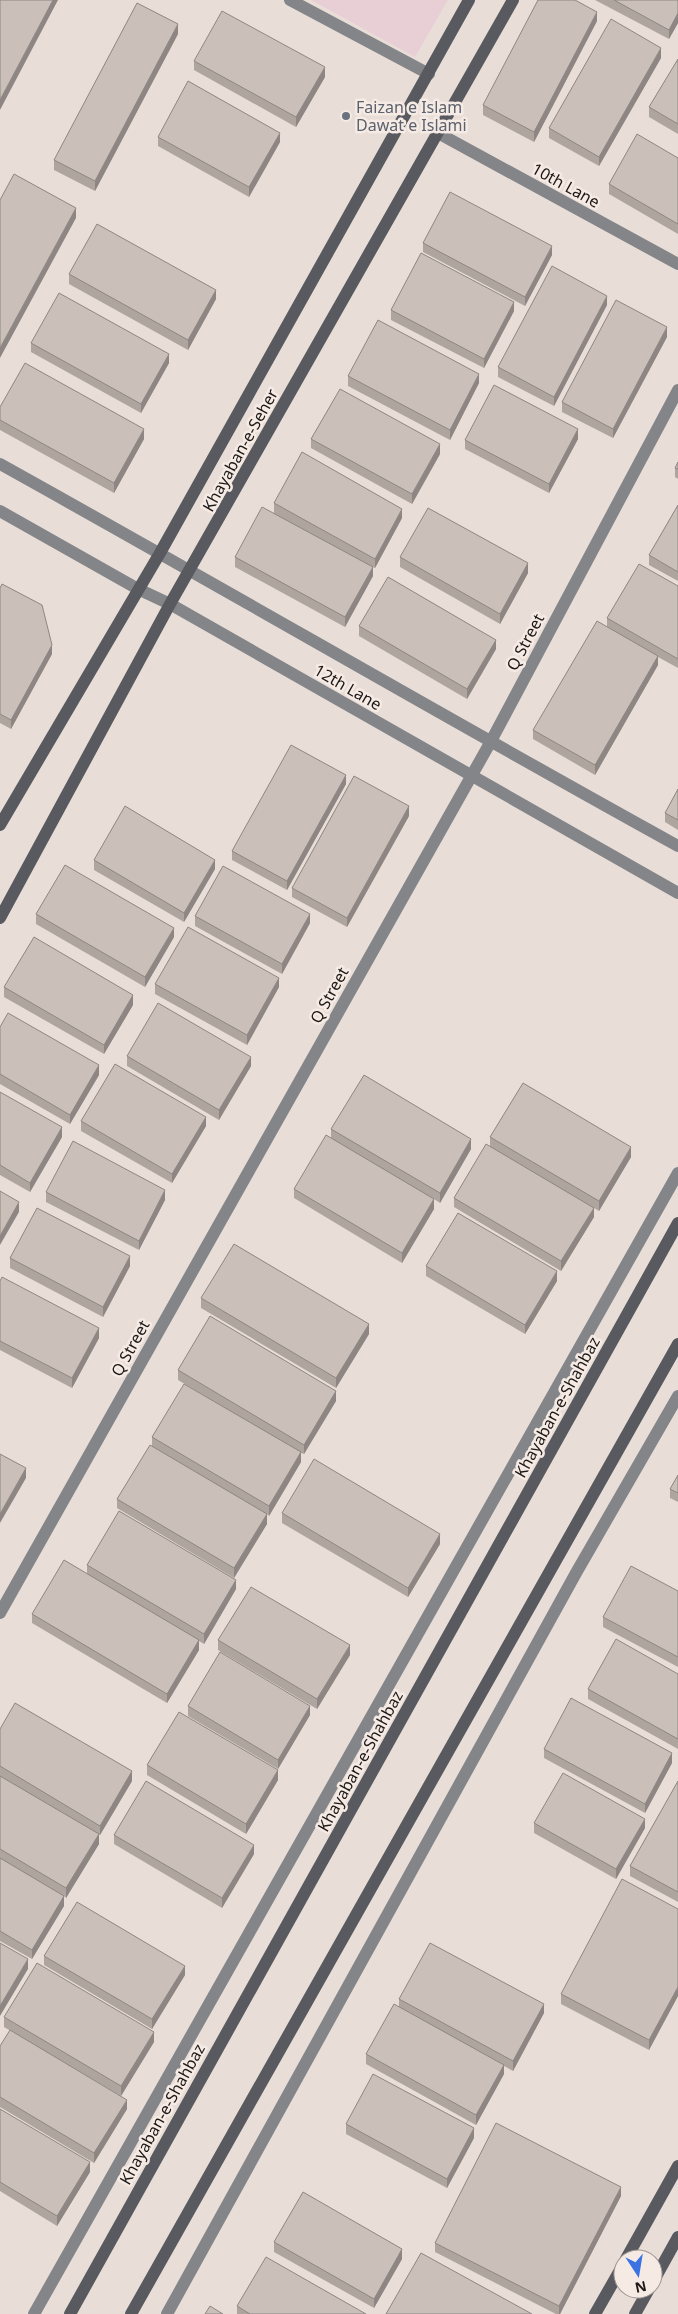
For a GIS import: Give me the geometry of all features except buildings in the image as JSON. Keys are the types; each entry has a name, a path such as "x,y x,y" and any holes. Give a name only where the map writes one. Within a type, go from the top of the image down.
{"main road":[{"name":"Khayaban-e-Seher","path":"0,825 160,553 469,0"},
{"name":"Khayaban-e-Seher","path":"0,918 170,604 514,0"},
{"name":"Khayaban-e-Shahbaz","path":"70,2314 678,1223"},
{"path":"131,2314 678,1344"},
{"path":"632,2249 678,2166"},
{"path":"663,2264 678,2237"},
{"path":"596,2314 613,2283"},
{"path":"635,2314 643,2299"}],"street":[{"path":"290,0 429,74"},
{"name":"10th Lane","path":"438,133 678,264"},
{"name":"Q Street","path":"0,1613 490,743 678,390"},
{"name":"12th Lane","path":"0,464 160,553 490,743 678,846"},
{"name":"12th Lane","path":"0,511 138,589 170,604 678,894"},
{"path":"34,2314 678,1173"},
{"path":"167,2314 572,1582 678,1396"}],"shaded area":[{"path":"311,0 448,0 415,57"}],"place":[{"name":"Faizan e Islam Dawat e Islami","path":"346,116"}]}
